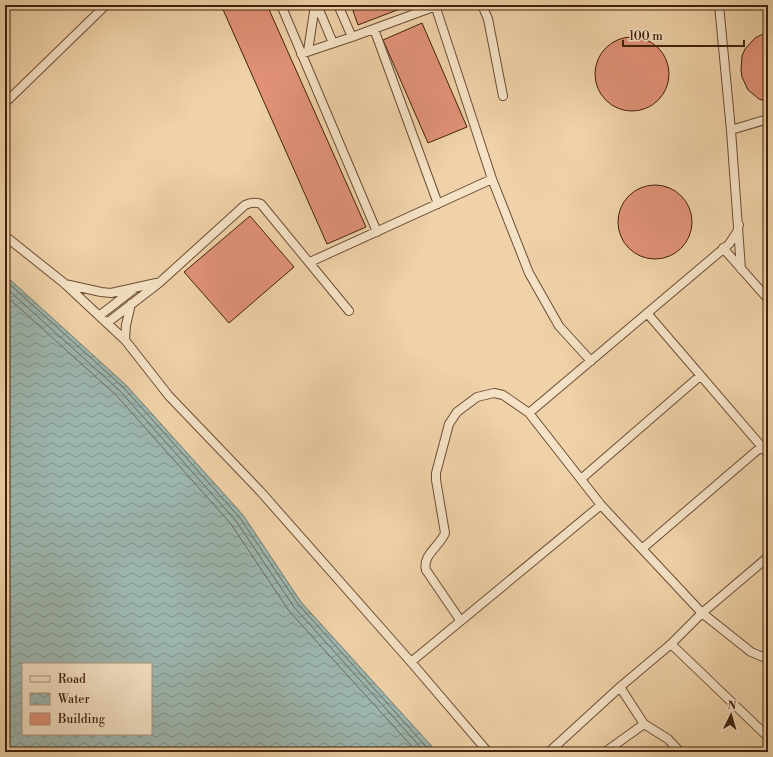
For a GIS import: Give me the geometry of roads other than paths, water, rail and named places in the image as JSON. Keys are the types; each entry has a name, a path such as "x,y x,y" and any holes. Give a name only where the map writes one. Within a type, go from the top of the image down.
{"street":[{"path":"5,103 106,5"},
{"path":"280,5 305,52 377,232"},
{"path":"305,52 316,5"},
{"path":"316,5 333,43"},
{"path":"338,5 352,37"},
{"path":"305,52 352,37 436,5 492,179 529,272 559,326 591,361"},
{"path":"482,5 488,19 503,96"},
{"path":"719,5 739,225 741,269"},
{"path":"374,29 438,204"},
{"path":"731,130 768,120"},
{"path":"310,262 492,179"},
{"path":"107,323 159,283 250,202 261,204 349,311"},
{"path":"529,413 724,248 734,238 739,225"},
{"path":"5,236 64,283 125,340 169,396 260,491 411,662 488,752"},
{"path":"724,248 768,299"},
{"path":"64,283 101,292 112,293 159,283"},
{"path":"99,316 134,289"},
{"path":"125,340 126,325 131,304"},
{"path":"647,313 768,454"},
{"path":"581,479 700,376"},
{"path":"460,620 426,570 425,565 426,559 445,533 436,472 449,424 457,412 477,397 494,393 503,395 529,413 601,504 702,613 751,652 768,660"},
{"path":"642,548 761,447"},
{"path":"411,662 601,504"},
{"path":"549,752 620,687 671,644 702,613 768,557"},
{"path":"671,644 768,737"},
{"path":"620,687 644,724 668,739 680,752"},
{"path":"605,752 644,724"}],"water":[{"path":"5,275 126,385 243,515 301,602 437,752 5,752"}]}
